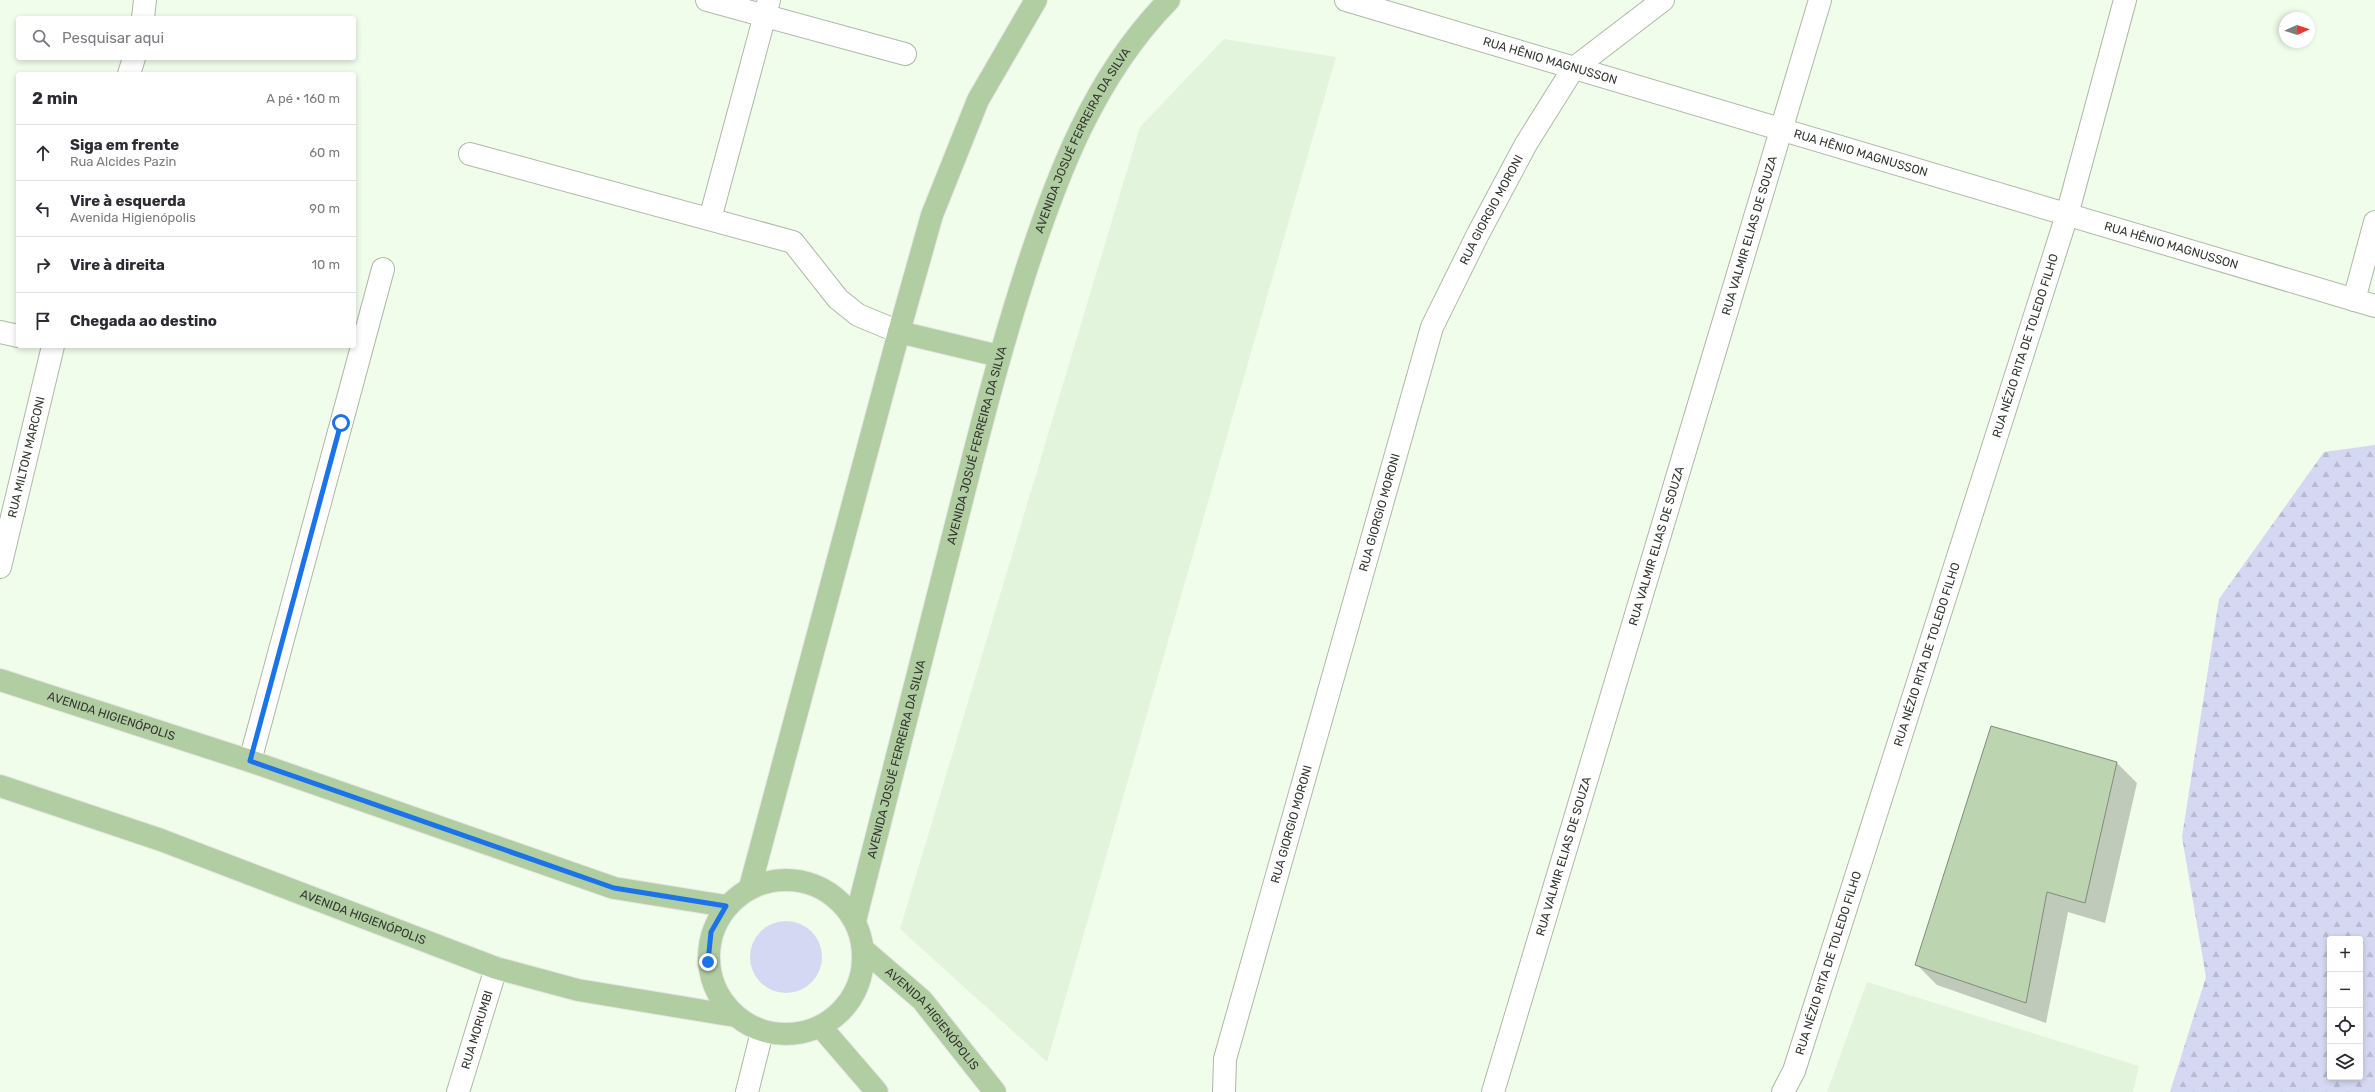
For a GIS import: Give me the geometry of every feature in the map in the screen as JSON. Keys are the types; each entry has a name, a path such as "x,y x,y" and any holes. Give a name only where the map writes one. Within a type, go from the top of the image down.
{"main road":[{"path":"750,887 899,332 932,216 978,100 1036,0"},
{"name":"AVENIDA JOSUÉ FERREIRA DA SILVA","path":"855,921 999,356 1044,215 1072,144 1109,76 1156,14 1169,0"},
{"path":"899,332 999,356"},
{"name":"AVENIDA HIGIENÓPOLIS","path":"0,680 250,761 614,888 726,906"},
{"name":"AVENIDA HIGIENÓPOLIS","path":"0,786 161,840 496,968 578,990 735,1016"},
{"path":"780,878 810,882 837,897 855,921 864,950 860,981 845,1008 821,1027 792,1035 762,1032 735,1016 716,992 708,962 711,932 726,906 750,887 780,878"},
{"name":"AVENIDA HIGIENÓPOLIS","path":"864,950 922,1000 995,1092"},
{"path":"821,1027 877,1092"}],"street":[{"path":"143,16 145,0"},
{"path":"707,0 767,8 905,54"},
{"name":"RUA HÊNIO MAGNUSSON","path":"1346,0 1573,69 2375,306"},
{"name":"RUA GIORGIO MORONI","path":"1224,1092 1226,1059 1432,327 1478,234 1526,144 1573,69 1663,0"},
{"name":"RUA VALMIR ELIAS DE SOUZA","path":"1493,1092 1820,0"},
{"name":"RUA NÉZIO RITA DE TOLEDO FILHO","path":"1784,1092 1794,1071 2067,215 2125,0"},
{"path":"710,219 767,8"},
{"path":"130,72 133,60"},
{"path":"470,154 793,242 838,299 858,315 899,332"},
{"path":"2354,300 2375,222"},
{"path":"250,761 382,269"},
{"path":"0,332 16,336"},
{"name":"RUA MILTON MARCONI","path":"0,567 53,348"},
{"name":"RUA MORUMBI","path":"458,1092 496,968"},
{"path":"747,1092 762,1032"}],"shaded area":[{"path":"1224,39 1336,57 1047,1062 900,929 1140,127"},
{"path":"1867,982 2139,1066 2133,1092 1827,1092"}],"green space":[{"path":"2375,445 2375,1092 2170,1092 2206,977 2182,837 2219,599 2324,452"},
{"path":"779,921 793,921 800,923 812,931 820,943 822,957 820,971 812,983 800,991 793,993 779,993 772,991 760,983 752,971 750,964 750,950 752,943 760,931 772,923"}],"building":[{"path":"1991,726 2117,762 2085,903 2047,892 2026,1003 1915,965"}],"route":[{"path":"341,423 250,761 614,888 726,906 711,932 708,962"}]}
